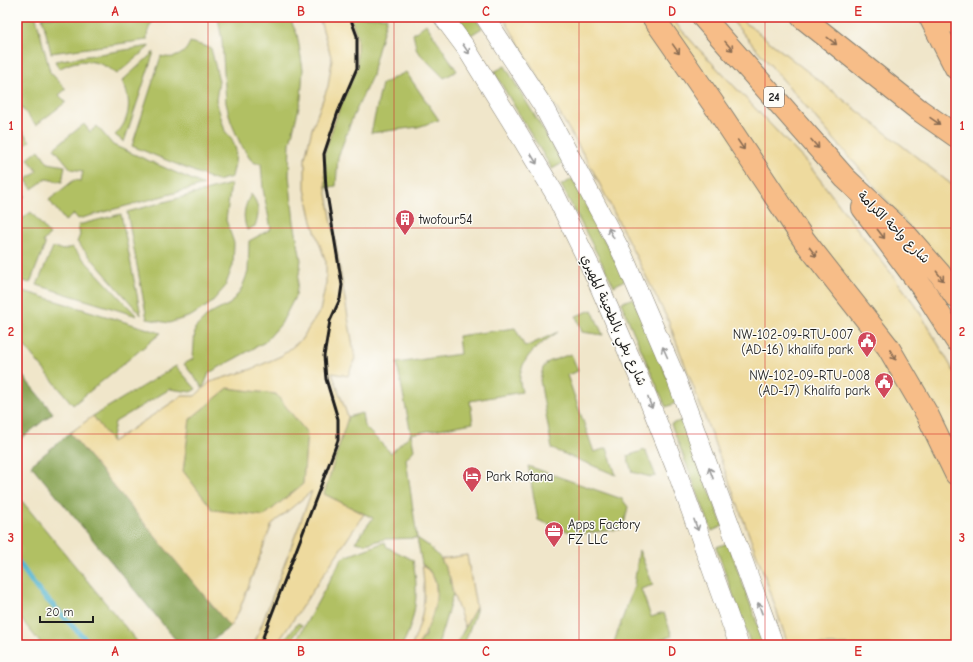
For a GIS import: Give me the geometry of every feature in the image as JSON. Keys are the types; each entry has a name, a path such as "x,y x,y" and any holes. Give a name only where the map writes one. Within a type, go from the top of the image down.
{"highway":[{"path":"653,17 719,112 804,240 888,347 927,414 956,474"},
{"name":"24","path":"703,17 845,178"},
{"path":"802,17 918,110 956,136"},
{"path":"930,17 956,68"},
{"path":"948,17 956,23"},
{"path":"845,178 868,217 924,290 956,340"},
{"name":"شارع واحة الكرامة","path":"845,178 906,235 940,274 956,297"}],"street":[{"name":"شارع بطي بالطحينة المهيري","path":"443,17 466,48 514,124 555,194 594,274 650,403 676,469 739,645"},
{"path":"485,17 543,106 622,253 678,381 774,645"}],"green space":[{"path":"17,17 36,17 50,72 66,89 59,95 66,102 36,125 20,106 21,94 17,93"},
{"path":"42,17 159,17 153,21 147,40 51,53"},
{"path":"218,17 289,17 297,34 303,69 301,99 290,143 289,175 294,222 301,260 296,295 281,324 265,342 209,373 203,388 184,364 193,359 195,328 208,315 230,304 241,290 248,272 249,241 271,229 263,189 261,163 255,163 250,159 240,143 231,122 226,103 222,41"},
{"path":"350,17 387,17 372,76 352,119 338,157 336,186 326,188 324,154 338,112 357,36"},
{"path":"458,17 474,17 482,28 471,35"},
{"path":"426,24 457,71 444,78 417,51 413,34"},
{"path":"190,42 211,48 219,81 216,100 225,131 232,139 236,150 232,177 217,181 132,146 161,56 175,57 185,50"},
{"path":"150,46 117,74 103,65 89,61 81,61 66,65 59,69 55,61"},
{"path":"154,52 124,142 115,135 124,123 128,109 127,95 122,81"},
{"path":"505,66 563,163 552,169 494,72"},
{"path":"406,72 439,120 418,127 371,133 382,84"},
{"path":"17,112 20,112 19,128 30,141 20,150 17,146"},
{"path":"84,124 90,132 97,126 113,145 204,185 78,219 74,214 65,221 49,200 74,180 81,181 83,171 71,169 54,148"},
{"path":"39,150 48,163 65,166 62,182 46,179 32,189 26,180 37,171 28,159"},
{"path":"573,179 625,280 614,286 561,185"},
{"path":"231,184 226,220 234,243 233,265 225,287 210,304 191,316 169,323 147,319 127,212"},
{"path":"18,187 25,196 17,203 17,188"},
{"path":"251,194 256,201 258,217 255,226 247,230 244,212"},
{"path":"31,212 50,235 43,241 45,245 30,283 17,279 17,223"},
{"path":"121,214 141,315 77,242 80,235 78,225"},
{"path":"53,247 63,250 72,247 137,316 37,285"},
{"path":"17,289 161,333 73,405 17,337"},
{"path":"633,298 678,402 666,407 621,303"},
{"path":"592,310 603,335 582,332 576,316"},
{"path":"515,328 525,347 558,332 534,350 525,361 520,378 522,392 470,401 473,423 411,434 397,363 460,354 458,336"},
{"path":"571,354 578,371 567,375 594,452 607,448 616,475 552,449 540,380 543,368 548,362"},
{"path":"176,366 196,389 191,392 170,389 115,422 111,442 93,416"},
{"path":"17,369 53,413 17,442"},
{"path":"228,388 276,394 307,433 303,484 264,516 213,510 183,471 190,419"},
{"path":"362,413 364,426 391,453 411,434 414,450 406,459 417,538 385,539 365,544 355,542 373,518 324,494 348,417"},
{"path":"683,420 723,526 712,531 671,424"},
{"path":"70,433 230,627 205,645 180,645 31,465"},
{"path":"645,450 656,476 651,477 632,472 627,456"},
{"path":"528,466 622,499 628,507 623,529 575,534 538,520"},
{"path":"17,495 140,645 42,645 17,614"},
{"path":"417,538 429,546 441,559 450,578 453,594 438,645 418,645 425,636 437,591 435,580 429,570 422,564"},
{"path":"385,542 387,547 413,560 416,582 415,608 409,631 402,645 325,645 325,642 320,645 294,645 342,558"},
{"path":"728,543 765,645 751,645 716,547"},
{"path":"639,550 653,585 641,589 651,617 664,613 672,636 660,640 661,645 613,645 634,586"},
{"path":"476,607 476,611 464,645 456,645"},
{"path":"298,623 302,625 288,645 280,645"}],"sand":[{"path":"319,17 350,17 357,36 357,68 338,112 324,154 326,188 355,358 348,376 332,373 348,417 324,494 364,514 279,641 274,645 254,645 312,491 272,524 239,611 230,627 70,433 93,416 112,442 182,396 195,396 210,382 252,369 281,356 301,340 320,311 326,283 326,262 312,222 305,189 305,158 312,129 328,86 332,60","holes":["228,388 276,394 307,433 303,484 264,516 213,510 183,471 190,419"]},
{"path":"503,17 670,17 808,164 916,306 956,375 956,645 788,645 768,585 668,320 592,169"},
{"path":"729,17 738,17 956,188 956,281"},
{"path":"467,555 476,607 465,627 453,594 450,578 441,559"},
{"path":"422,564 430,572 435,582 435,606 430,623 422,639 418,645 412,645 422,615 424,586"}],"waterway":[{"path":"17,560 37,589 91,645"}],"railway":[{"path":"260,645 338,440 338,419 326,379 324,356 330,321 340,299 342,285 326,188 324,154 338,112 357,68 357,36 350,17"}],"place":[{"name":"twofour54","path":"405,236"},
{"name":"NW-102-09-RTU-007 (AD-16) khalifa park","path":"867,358"},
{"name":"NW-102-09-RTU-008 (AD-17) Khalifa park","path":"884,399"},
{"name":"Park Rotana","path":"472,493"},
{"name":"Apps Factory FZ LLC","path":"554,548"}]}
